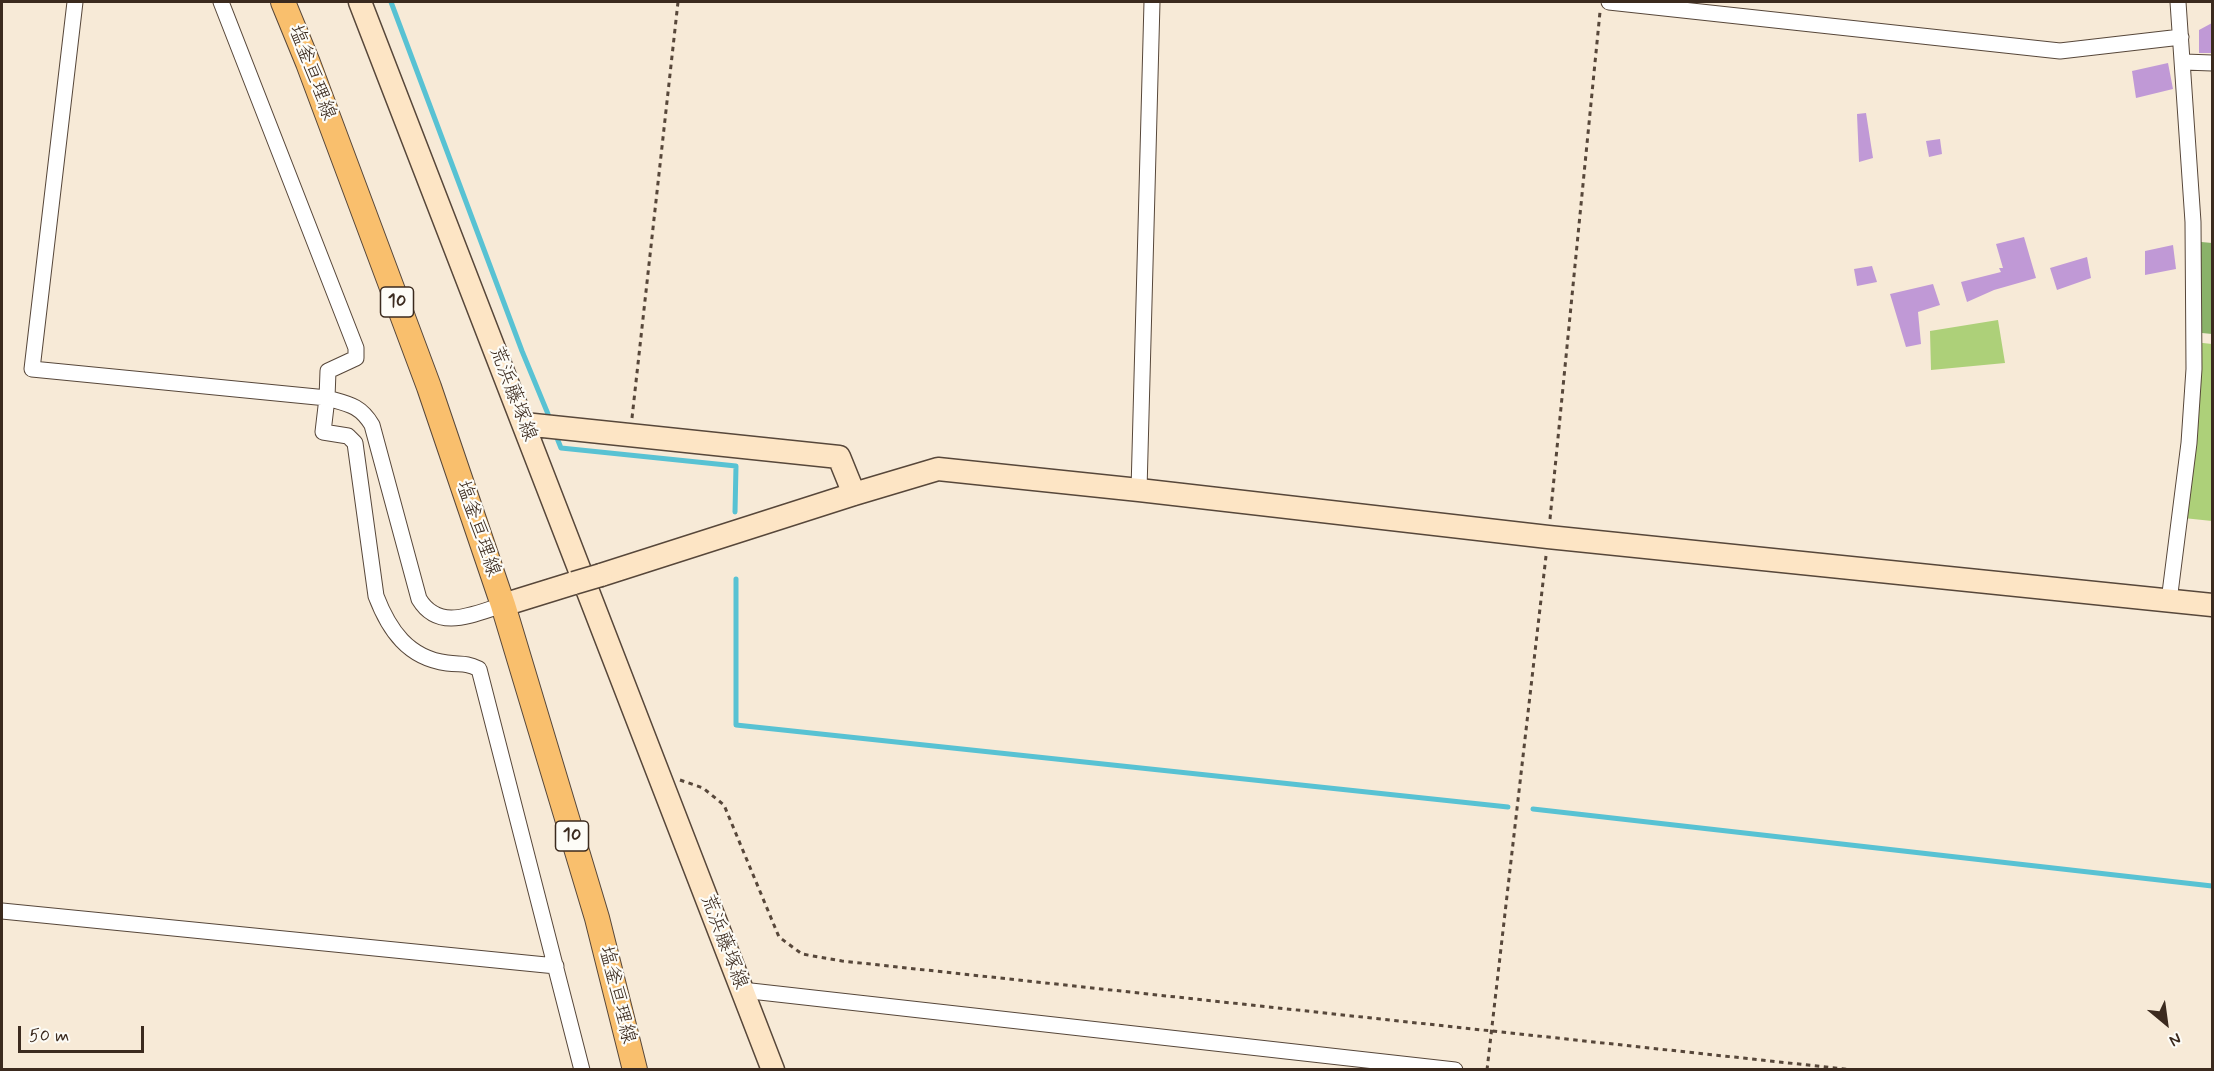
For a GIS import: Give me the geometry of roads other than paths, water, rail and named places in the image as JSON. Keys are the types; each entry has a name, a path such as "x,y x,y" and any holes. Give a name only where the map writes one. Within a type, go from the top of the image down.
{"main road":[{"name":"塩釜亘理線","path":"283,2 429,387 503,605 597,918 634,1070"}],"street":[{"path":"75,2 32,369 327,398 353,405 364,413 372,425 419,598 425,609 441,618 458,619 938,469 1548,537 2212,606"},
{"path":"221,2 356,348 356,358 328,371 323,432 348,436 355,443 376,596 384,618 410,648 428,658 448,663 466,663 479,669 582,1070"},
{"name":"荒浜藤塚線","path":"360,2 773,1070"},
{"path":"1139,490 1152,2"},
{"path":"1609,2 2060,51 2181,37"},
{"path":"2169,601 2189,443 2194,369 2193,222 2184,62 2178,2"},
{"path":"2184,62 2212,63"},
{"path":"524,424 839,457 854,494"},
{"path":"2,910 556,966"},
{"path":"742,990 1455,1070"}],"waterway":[{"path":"391,2 522,351 548,414"},
{"path":"557,438 561,448 736,466 735,512"},
{"path":"736,579 736,725 1508,807"},
{"path":"1533,809 2212,886"}]}
